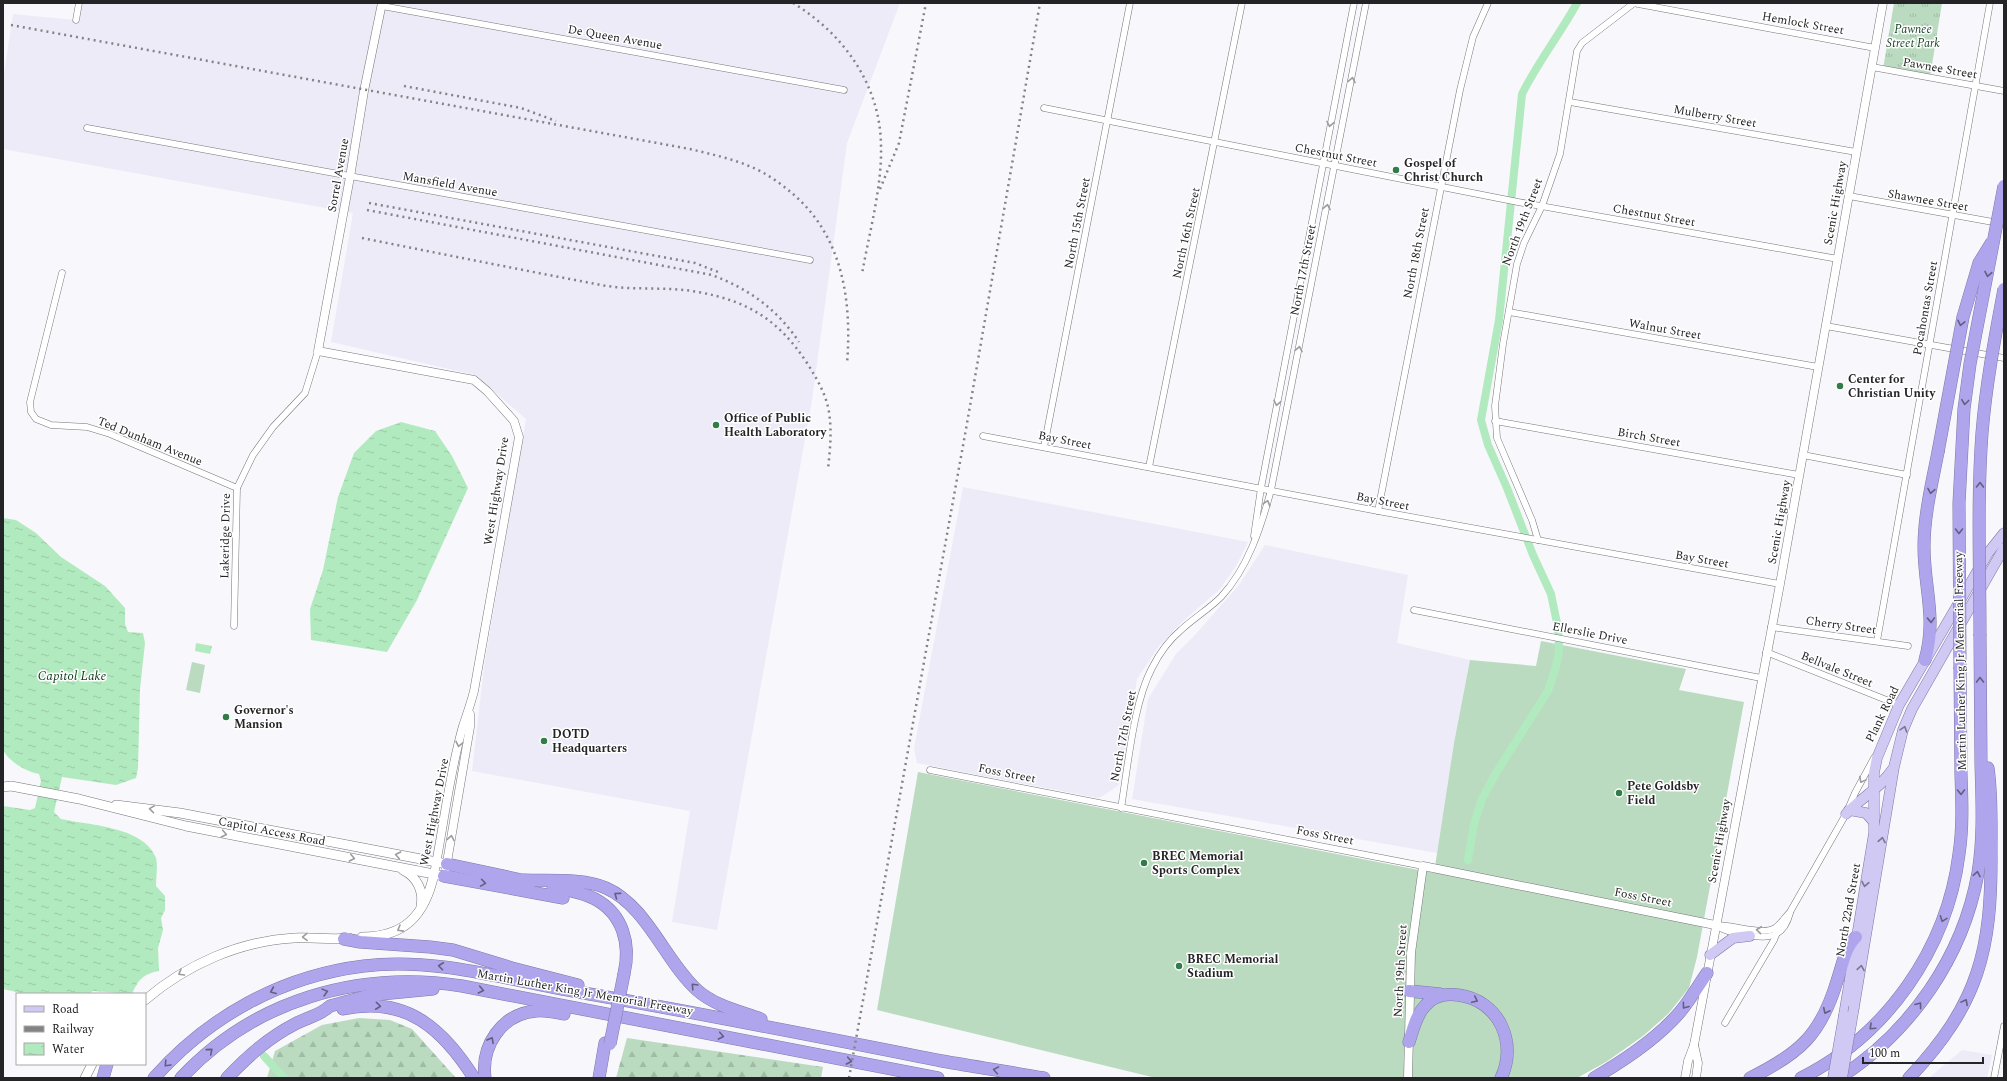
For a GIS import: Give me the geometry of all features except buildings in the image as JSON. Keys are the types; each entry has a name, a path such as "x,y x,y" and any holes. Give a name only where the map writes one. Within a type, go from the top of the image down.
{"highway":[{"name":"Martin Luther King Jr Memorial Freeway","path":"1801,1078 1842,1053 1890,1009 1917,973 1944,919 1955,878 1961,834 1959,534 1960,456 1970,364 1996,236 2004,186"},
{"path":"1925,660 1930,639 1931,620 1924,546 1927,509 1963,317 1979,263 1996,236"},
{"name":"Martin Luther King Jr Memorial Freeway","path":"1841,1078 1877,1050 1909,1017 1938,978 1960,933 1973,893 1980,856 1982,817 1980,480 1982,434 1987,390 2004,289"},
{"path":"1909,1078 1938,1047 1957,1017 1974,983 1985,948 1992,892 1990,786 1981,719"},
{"path":"440,869 524,880 589,883 612,891 632,908 645,922 691,983 702,994 728,1007 792,1031"},
{"path":"440,869 578,900 593,906 607,916 618,934 622,955 622,973"},
{"path":"524,880 582,894 594,899 607,908 620,924 625,937 627,956 599,1078"},
{"path":"1750,1078 1791,1055 1818,1027 1832,998 1849,946 1856,937"},
{"path":"344,939 360,942 453,950 512,968 645,1003"},
{"name":"Martin Luther King Jr Memorial Freeway","path":"154,1078 198,1035 249,1002 298,981 352,968 392,964 436,966 645,1003 944,1061 1044,1078"},
{"path":"1594,1078 1625,1058 1668,1024 1687,1003 1707,973"},
{"name":"Martin Luther King Jr Memorial Freeway","path":"182,1078 208,1053 229,1036 264,1016 312,996 352,986 381,982 425,982 462,986 938,1078"},
{"path":"218,1078 248,1053 252,1052 291,1026 326,1010 330,1006 371,995 462,986"},
{"path":"1410,991 1426,994 1462,995 1480,1002 1493,1012 1500,1022 1507,1039 1507,1062 1501,1078"},
{"path":"1409,1042 1418,1015 1426,1004 1434,998 1450,994"},
{"path":"326,1010 332,1011 368,1005 384,1007 410,1014 428,1024 442,1035 457,1052 474,1078"},
{"path":"485,1078 485,1060 491,1040 509,1021 527,1013 550,1012 601,1022 683,1029"},
{"path":"604,1078 608,1043"},
{"path":"227,1078 252,1052"},
{"path":"103,1078 107,1065"}],"main road":[{"name":"Plank Road","path":"1881,746 1899,706 1925,660 1988,553 2004,533"},
{"name":"Plank Road","path":"1894,767 1903,730 1912,710 2004,548"},
{"name":"North 22nd Street","path":"1833,1078 1874,822 1875,766 1881,746"},
{"path":"1848,812 1883,782 1894,767"},
{"name":"North 22nd Street","path":"1841,1078 1894,767"},
{"name":"Capitol Access Road","path":"6,785 96,803 179,825 397,867 440,869"},
{"name":"Capitol Access Road","path":"96,803 173,812 440,869"},
{"path":"1848,812 1866,813 1874,822"},
{"path":"397,867 411,875 418,884 422,898 420,912"},
{"path":"146,999 167,982 187,970 213,958 243,948 291,938 344,939 375,937 392,933 411,922 420,912 440,869"},
{"path":"1710,955 1733,938 1750,936"},
{"path":"85,1078 92,1065"}],"street":[{"path":"76,20 79,3"},
{"name":"North 15th Street","path":"1044,447 1130,3"},
{"name":"North 16th Street","path":"1150,467 1216,142 1242,3"},
{"name":"North 17th Street","path":"1254,540 1260,488 1354,3"},
{"name":"North 17th Street","path":"1121,808 1138,706 1144,685 1152,668 1178,633 1226,591 1243,565 1262,523 1271,490 1295,371 1366,3"},
{"name":"North 18th Street","path":"1378,511 1440,187 1471,45 1488,3"},
{"name":"Hemlock Street","path":"1633,3 1875,48"},
{"name":"North 19th Street","path":"1535,540 1532,520 1497,438 1495,422 1503,344 1519,257 1542,206 1560,154 1570,102 1576,55 1580,46 1633,3"},
{"name":"Scenic Highway","path":"1685,1076 1688,1061 1694,1045 1761,678 1780,584 1883,3"},
{"name":"Pocahontas Street","path":"1877,641 1990,3"},
{"name":"De Queen Avenue","path":"382,4 844,90"},
{"name":"Sorrel Avenue","path":"318,351 350,177 364,90 382,4"},
{"path":"1344,51 1357,54"},
{"name":"Pawnee Street","path":"1872,67 2004,91"},
{"name":"Mulberry Street","path":"1570,102 1856,152"},
{"name":"Chestnut Street","path":"1044,108 1518,202 1838,259"},
{"name":"Mansfield Avenue","path":"87,128 810,260"},
{"name":"Shawnee Street","path":"1848,196 2004,224"},
{"name":"Ted Dunham Avenue","path":"62,273 30,402 31,412 36,419 50,425 87,427 110,434 237,488"},
{"name":"Walnut Street","path":"1509,312 1818,367"},
{"path":"1826,326 2004,358"},
{"name":"West Highway Drive","path":"318,351 474,380 487,391 514,421 519,437 471,707 470,727 440,869"},
{"name":"Lakeridge Drive","path":"234,626 237,488 253,455 268,433 305,393 318,351"},
{"path":"1283,369 1295,371"},
{"name":"Birch Street","path":"1495,422 1799,475"},
{"name":"Bay Street","path":"983,436 1518,537 1780,584"},
{"path":"1803,455 1907,475"},
{"name":"Ellerslie Drive","path":"1414,610 1761,678"},
{"name":"Cherry Street","path":"1771,627 1908,646"},
{"name":"Bellvale Street","path":"1766,652 1899,706"},
{"name":"Plank Road","path":"1776,935 1787,922 1790,912 1848,812 1855,793 1881,746"},
{"name":"Foss Street","path":"930,770 1716,925"},
{"name":"North 19th Street","path":"1408,1078 1412,941 1423,866"},
{"name":"Plank Road","path":"1716,925 1725,924 1765,931 1775,928 1790,912"},
{"name":"Plank Road","path":"1725,1023 1776,935 1783,919"},
{"path":"1716,925 1724,930 1750,936 1761,937 1776,935"},
{"path":"1994,1078 2004,1026"},
{"name":"Scenic Highway","path":"1694,1045 1698,1063 1696,1075"}],"shaded area":[{"path":"79,3 900,3 847,143 812,400 717,930 672,922 690,811 472,771 484,667 526,419 475,375 331,342 353,213 3,149 3,80 13,14 75,20"},
{"path":"963,487 1248,542 1236,566 1220,589 1182,622 1159,646 1137,679 1119,785 1103,796 1098,798 917,763 914,748"},
{"path":"1265,545 1408,575 1397,643 1470,660 1454,743 1437,853 1132,799 1148,699 1176,654 1239,585"},
{"path":"1962,1050 1992,1055 1987,1078 1929,1078"}],"green space":[{"name":"Pawnee Street Park","path":"1894,3 1942,3 1930,77 1883,69"},
{"name":"BREC Memorial Sports Complex","path":"1541,641 1686,669 1679,690 1744,702 1697,957 1689,988 1668,1014 1643,1036 1606,1062 1577,1078 1156,1078 877,1010 918,772 1434,873 1454,743 1470,660 1536,666"},
{"path":"192,662 205,665 200,693 186,690"},
{"path":"359,1018 390,1020 412,1029 456,1078 267,1078 275,1051 322,1025"},
{"path":"627,1038 823,1067 821,1078 616,1078"}],"water":[{"path":"401,422 435,431 452,456 468,488 417,600 387,652 311,640 310,609 323,570 338,497 354,453 376,431"},
{"name":"Capitol Lake","path":"3,518 16,520 36,533 61,557 105,586 125,608 125,624 128,632 143,633 145,643 140,689 138,768 136,778 116,785 62,777 54,812 61,819 115,829 128,834 140,840 150,848 156,858 156,886 165,896 165,910 161,918 163,930 158,948 159,971 142,978 136,985 132,993 93,991 90,993 21,993 3,989 3,806 30,810 35,808 41,781 39,774 19,766 9,759 3,750"},
{"path":"196,643 212,646 210,654 195,651"}],"waterway":[{"path":"1468,860 1474,824 1482,799 1496,773 1548,691 1556,667 1559,651 1558,628 1551,594 1533,555 1507,488 1488,445 1481,420 1499,320 1522,94 1577,3"},
{"path":"264,1056 284,1078"}],"railway":[{"path":"793,3 828,30 843,46 867,83 874,103 879,125 881,162 877,194 862,274"},
{"path":"880,189 899,143 926,3"},
{"path":"849,1078 966,429 1040,3"},
{"path":"11,25 690,149 742,163 761,171 793,194 810,211 823,230 833,250 841,272 845,294 848,317 847,364"},
{"path":"404,86 521,108 556,121"},
{"path":"369,203 695,263 718,272"},
{"path":"367,210 712,275 738,287 761,301 772,310 799,342"},
{"path":"362,238 613,287 674,289 698,292 716,296 747,307 761,315 785,335 807,363 821,387 828,405 830,419 828,469"}],"place":[{"name":"Gospel of Christ Church","path":"1396,170"},
{"name":"Center for Christian Unity","path":"1840,386"},
{"name":"Office of Public Health Laboratory","path":"716,425"},
{"name":"Governor's Mansion","path":"226,717"},
{"name":"DOTD Headquarters","path":"544,741"},
{"name":"Pete Goldsby Field","path":"1619,793"},
{"name":"BREC Memorial Sports Complex","path":"1144,863"},
{"name":"BREC Memorial Stadium","path":"1179,966"}]}
